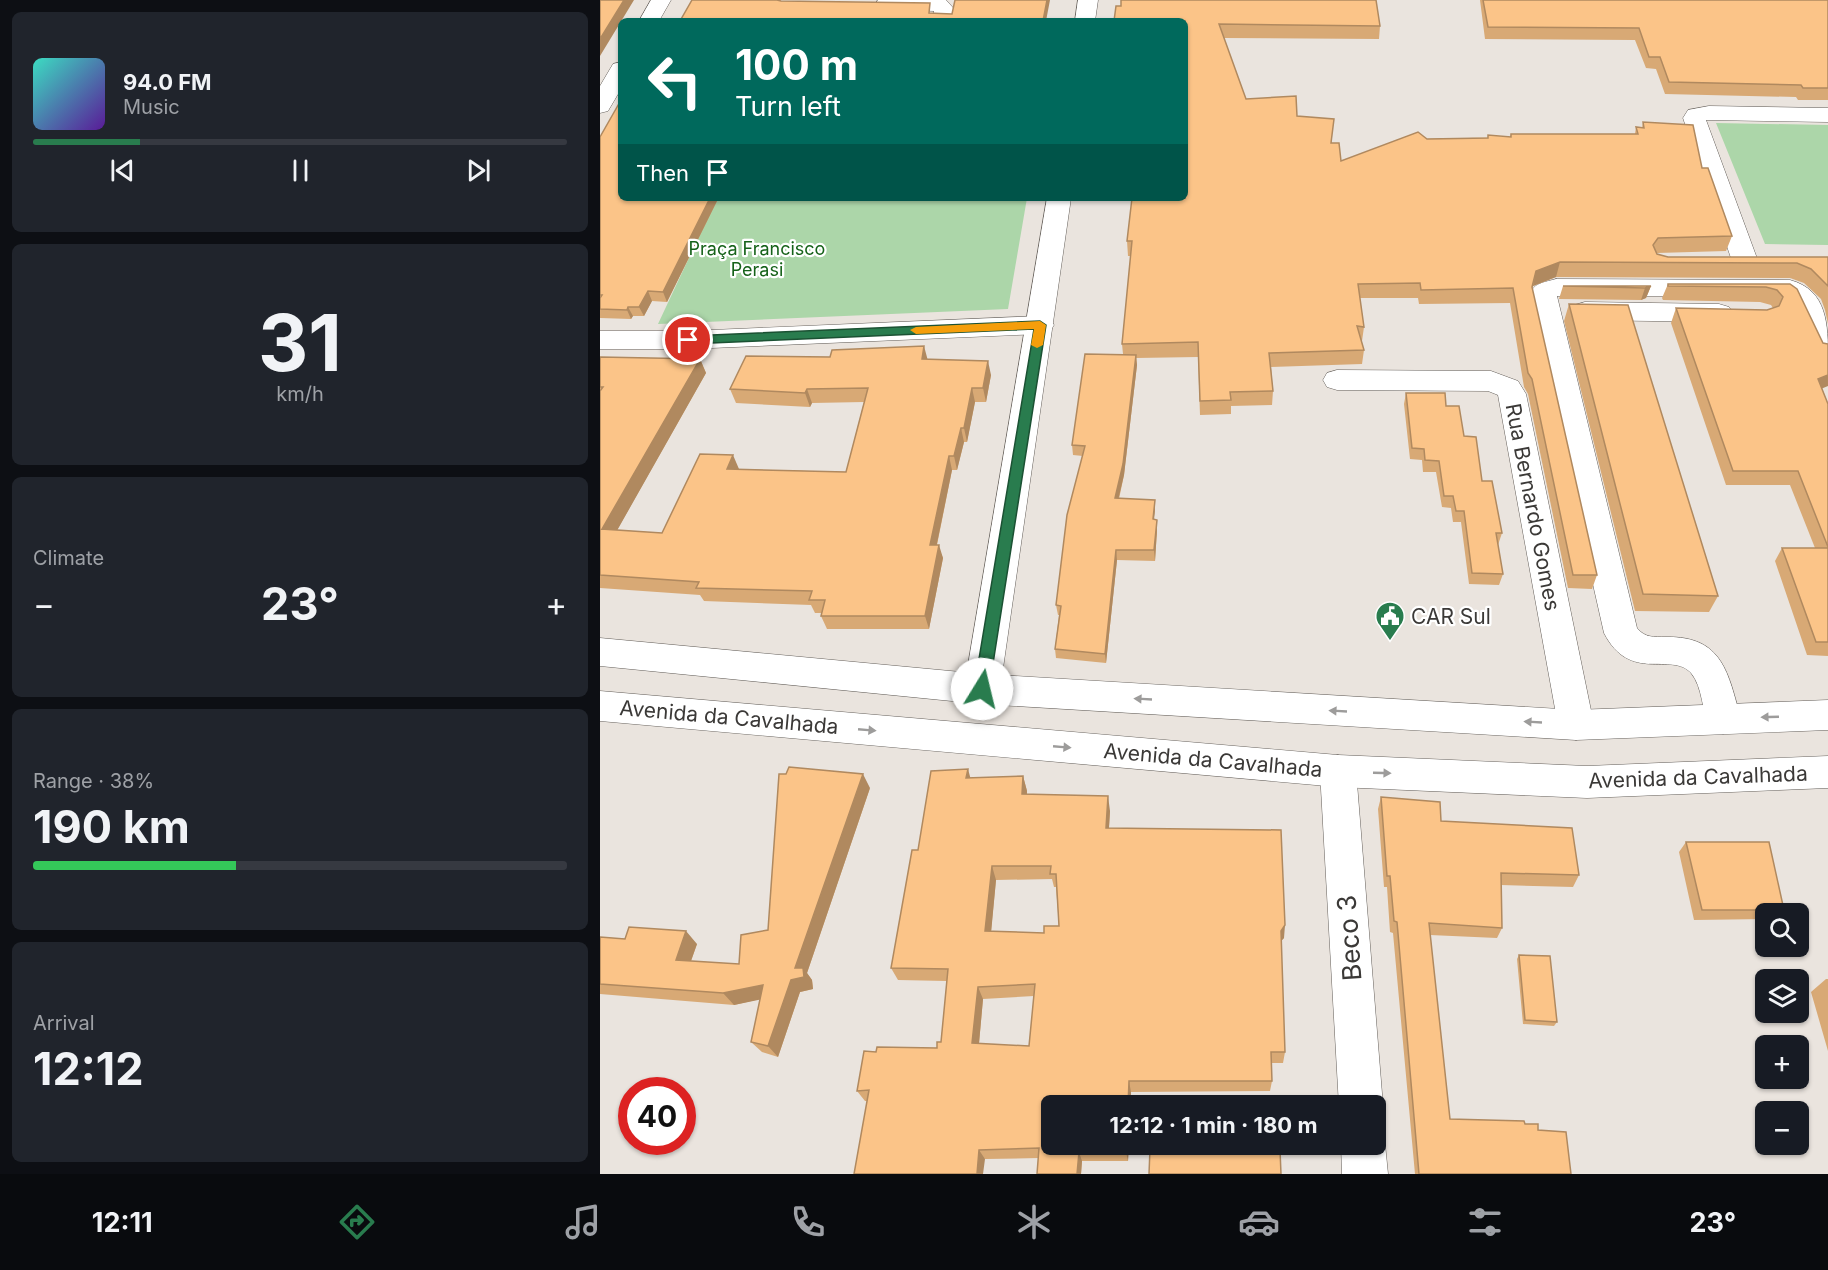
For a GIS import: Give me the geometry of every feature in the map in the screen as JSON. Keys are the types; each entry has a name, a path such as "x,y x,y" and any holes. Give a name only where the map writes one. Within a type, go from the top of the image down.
{"street":[{"path":"651,18 661,0"},
{"path":"1085,18 1088,0"},
{"path":"865,3 941,5 945,10 943,18"},
{"path":"600,106 618,74"},
{"path":"1745,261 1694,122 1696,115 1828,115"},
{"path":"982,689 1059,201"},
{"path":"1723,719 1714,688 1702,661 1682,652 1635,648 1626,642 1621,633 1545,310 1544,292 1556,287 1781,286 1798,291 1803,297 1828,350"},
{"path":"1545,310 1748,313"},
{"path":"600,340 688,340 1040,325"},
{"name":"Rua Bernardo Gomes","path":"1337,380 1491,381 1508,388 1512,394 1576,725"},
{"path":"600,652 982,689 1576,725 1828,715"},
{"name":"Avenida da Cavalhada","path":"600,706 1338,771 1587,782 1828,772"},
{"name":"Beco 3","path":"1338,771 1360,1095"},
{"path":"1364,1155 1365,1174"}],"green space":[{"path":"1716,123 1828,125 1828,245 1765,244"},
{"name":"Praça Francisco Perasi","path":"716,201 1026,201 1008,309 658,324"}],"building":[{"path":"600,0 624,0 600,39"},
{"path":"692,0 930,3 929,13 952,14 955,0 1047,0 1044,18 682,18"},
{"path":"1121,0 1376,0 1380,26 1219,24 1246,99 1296,96 1297,116 1334,119 1331,143 1339,143 1341,161 1418,132 1427,139 1488,138 1488,135 1511,137 1511,134 1638,134 1636,127 1644,128 1643,122 1693,125 1702,168 1708,168 1732,236 1658,238 1653,245 1657,254 1668,257 1828,257 1828,286 1811,269 1797,263 1560,262 1536,271 1532,287 1597,575 1573,575 1532,379 1528,373 1513,288 1421,290 1420,283 1358,284 1364,327 1357,326 1364,350 1269,353 1273,391 1230,392 1231,400 1200,401 1198,342 1122,344 1132,241 1127,241 1132,201 1188,201 1188,18 1114,18 1116,6 1121,6"},
{"path":"1483,0 1828,0 1828,88 1803,88 1801,85 1669,82 1660,57 1649,57 1639,28 1488,27"},
{"path":"618,105 618,201 708,201 663,292 648,291 639,307 628,307 627,310 600,309 602,295 600,295 600,137"},
{"path":"1668,284 1790,284 1797,289 1823,343 1828,344 1828,375 1818,379 1828,404 1828,547 1798,471 1733,471 1676,308 1767,310 1779,306 1783,297 1777,290 1766,287 1668,286"},
{"path":"1563,286 1651,286 1645,288"},
{"path":"1569,304 1628,305 1718,596 1643,594"},
{"path":"924,346 922,359 988,361 983,388 972,388 964,428 961,428 954,456 949,456 930,545 939,545 925,616 821,616 825,600 809,600 812,591 696,588 699,582 600,575 600,391 603,387 600,387 600,357 700,359 602,529 662,533 700,454 733,455 727,469 846,472 868,388 807,389 805,393 730,389 746,356 830,357 832,350"},
{"path":"1085,354 1136,355 1123,464 1115,498 1155,500 1153,519 1157,520 1154,550 1116,550 1105,654 1055,649 1061,606 1056,605 1067,515 1085,446 1072,445"},
{"path":"1406,393 1445,393 1446,406 1459,406 1464,436 1476,437 1482,481 1492,481 1502,533 1496,533 1503,574 1472,573 1464,511 1456,511 1453,496 1444,496 1439,461 1425,460 1424,449 1412,448"},
{"path":"1782,548 1828,548 1828,642 1816,642"},
{"path":"789,767 863,774 795,968 803,968 804,977 791,980 768,1046 751,1042 763,985 723,993 600,984 600,937 625,939 629,927 686,931 676,960 739,964 741,935 768,930 779,774 786,774"},
{"path":"968,769 966,778 1023,776 1022,794 1108,796 1106,828 1281,830 1285,925 1281,931 1285,1052 1271,1052 1272,1081 1129,1081 1128,1095 1041,1095 1041,1155 1079,1155 1077,1174 1037,1174 1039,1148 979,1150 977,1174 854,1174 869,1090 857,1091 864,1051 876,1052 877,1047 937,1048 937,1042 941,1042 948,969 891,968 912,850 918,850 931,771","holes":["992,866 1051,866 1050,874 1056,874 1059,926 1044,926 1044,933 985,931","1035,984 1029,1046 972,1043 978,987"]},
{"path":"1381,797 1440,802 1441,821 1572,828 1579,875 1501,873 1502,928 1429,923 1450,1119 1524,1121 1525,1124 1538,1124 1538,1130 1566,1132 1571,1174 1419,1174 1397,922 1394,921 1390,876 1387,876"},
{"path":"1686,842 1769,842 1782,903 1755,903 1755,910 1702,910"},
{"path":"1519,955 1550,956 1557,1022 1525,1020"},
{"path":"1150,1155 1280,1155 1281,1174 1149,1174"}],"slow traffic":[{"path":"916,330 1040,325 1037,345"}],"place":[{"name":"CAR Sul","path":"1390,642"}],"route":[{"path":"688,340 1040,325 982,689"}]}
